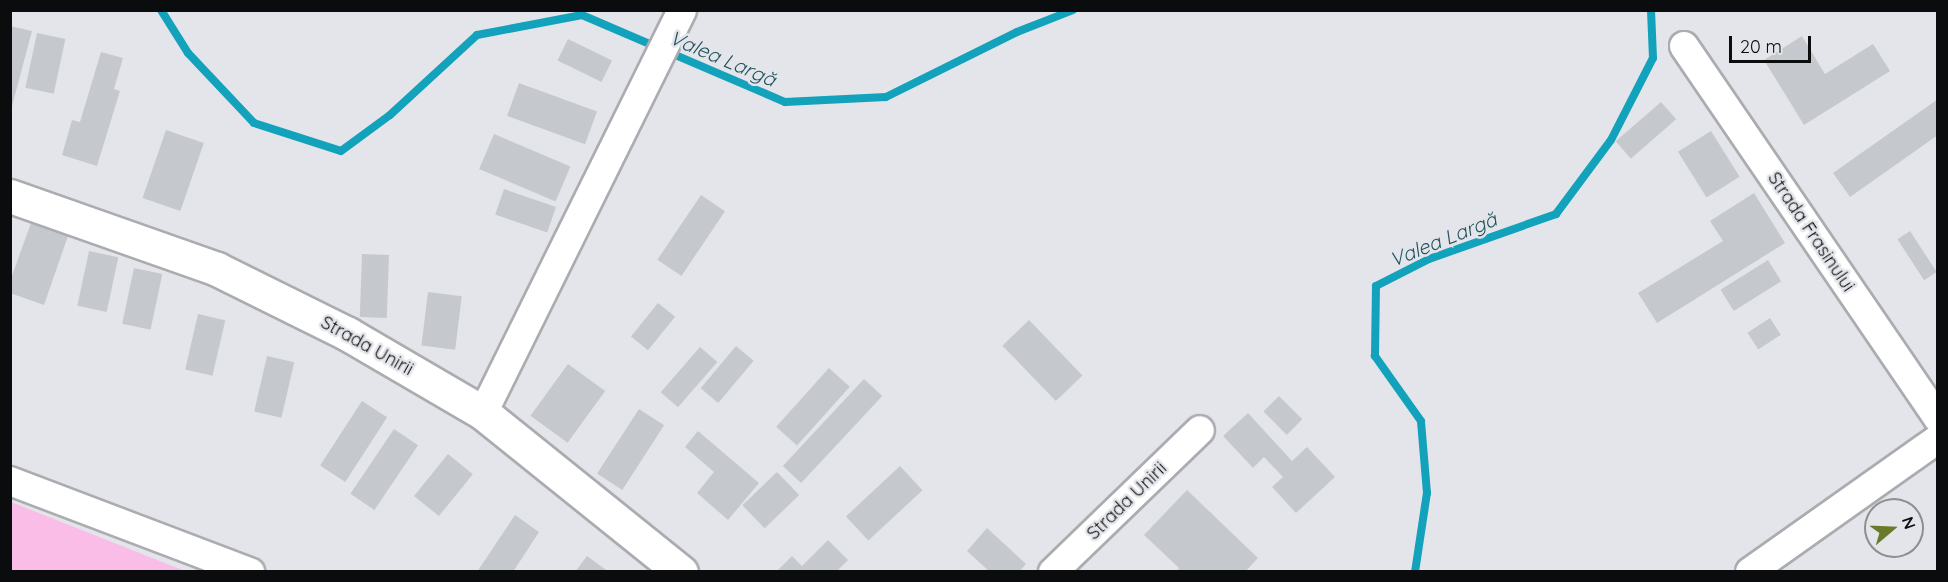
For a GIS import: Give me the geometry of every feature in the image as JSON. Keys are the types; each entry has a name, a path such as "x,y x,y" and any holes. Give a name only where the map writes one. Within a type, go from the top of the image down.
{"main road":[{"name":"Strada Unirii","path":"10,196 217,269 348,334 483,413 681,572"}],"street":[{"path":"483,413 681,13"},
{"name":"Strada Frasinului","path":"1684,46 1938,418"},
{"name":"Strada Unirii","path":"1053,572 1200,430"},
{"path":"1750,572 1938,439"},
{"path":"10,481 250,572"}],"shaded area":[{"path":"11,502 185,571 11,571"}],"building":[{"path":"10,26 32,31 11,110 10,110"},
{"path":"37,33 65,39 54,94 25,88"},
{"path":"1802,36 1825,74 1873,44 1890,71 1804,125 1764,60"},
{"path":"568,39 612,60 602,82 557,61"},
{"path":"101,52 123,58 114,89 120,91 97,166 62,155 72,120 80,122"},
{"path":"519,83 597,111 585,144 507,116"},
{"path":"1938,99 1938,135 1850,197 1833,173"},
{"path":"1661,102 1676,119 1631,159 1616,141"},
{"path":"166,130 204,143 180,211 143,198"},
{"path":"1711,131 1740,177 1707,197 1678,152"},
{"path":"494,134 570,166 556,201 479,169"},
{"path":"504,189 556,207 547,232 495,215"},
{"path":"1754,193 1785,243 1657,323 1638,293 1723,241 1710,221"},
{"path":"701,195 725,211 681,276 657,260"},
{"path":"31,223 68,236 44,305 10,293 10,281"},
{"path":"1910,231 1937,272 1924,280 1897,239"},
{"path":"89,251 118,257 107,312 77,306"},
{"path":"362,254 389,255 387,318 360,317"},
{"path":"1768,260 1781,281 1734,311 1721,290"},
{"path":"134,268 162,274 151,330 122,324"},
{"path":"428,292 462,296 455,350 421,346"},
{"path":"658,303 675,317 648,350 631,336"},
{"path":"198,314 225,320 212,376 185,370"},
{"path":"1770,318 1781,335 1758,349 1747,333"},
{"path":"1029,320 1082,375 1056,401 1002,346"},
{"path":"736,346 754,361 718,403 701,388"},
{"path":"700,347 717,362 678,407 661,392"},
{"path":"267,356 294,362 281,418 254,412"},
{"path":"568,364 605,391 568,443 530,416"},
{"path":"829,368 850,387 797,445 776,427"},
{"path":"864,379 882,396 801,483 783,466"},
{"path":"1279,396 1302,419 1287,435 1263,412"},
{"path":"362,401 387,417 345,482 320,466"},
{"path":"639,409 664,425 622,490 597,474"},
{"path":"1248,413 1292,461 1307,447 1335,477 1296,513 1272,487 1283,477 1264,457 1253,468 1223,436"},
{"path":"394,429 418,445 374,510 350,494"},
{"path":"698,431 759,483 728,520 697,493 714,472 685,447"},
{"path":"448,454 473,474 439,516 414,496"},
{"path":"900,466 923,490 868,541 846,516"},
{"path":"777,472 799,495 765,528 742,505"},
{"path":"1187,490 1258,558 1245,572 1177,572 1179,568 1144,535"},
{"path":"515,515 539,532 513,572 477,572"},
{"path":"987,528 1026,564 1019,572 990,572 967,551"},
{"path":"828,540 848,560 836,572 776,572 792,556 802,566"},
{"path":"587,556 609,572 575,572"}],"waterway":[{"name":"Valea Largă","path":"161,10 188,53 254,123 341,151 390,115 477,35 582,15 785,102 886,97 1017,32 1073,10"},
{"name":"Valea Largă","path":"1415,572 1427,493 1421,421 1375,356 1376,286 1429,259 1556,214 1611,140 1653,58 1651,10"}]}
